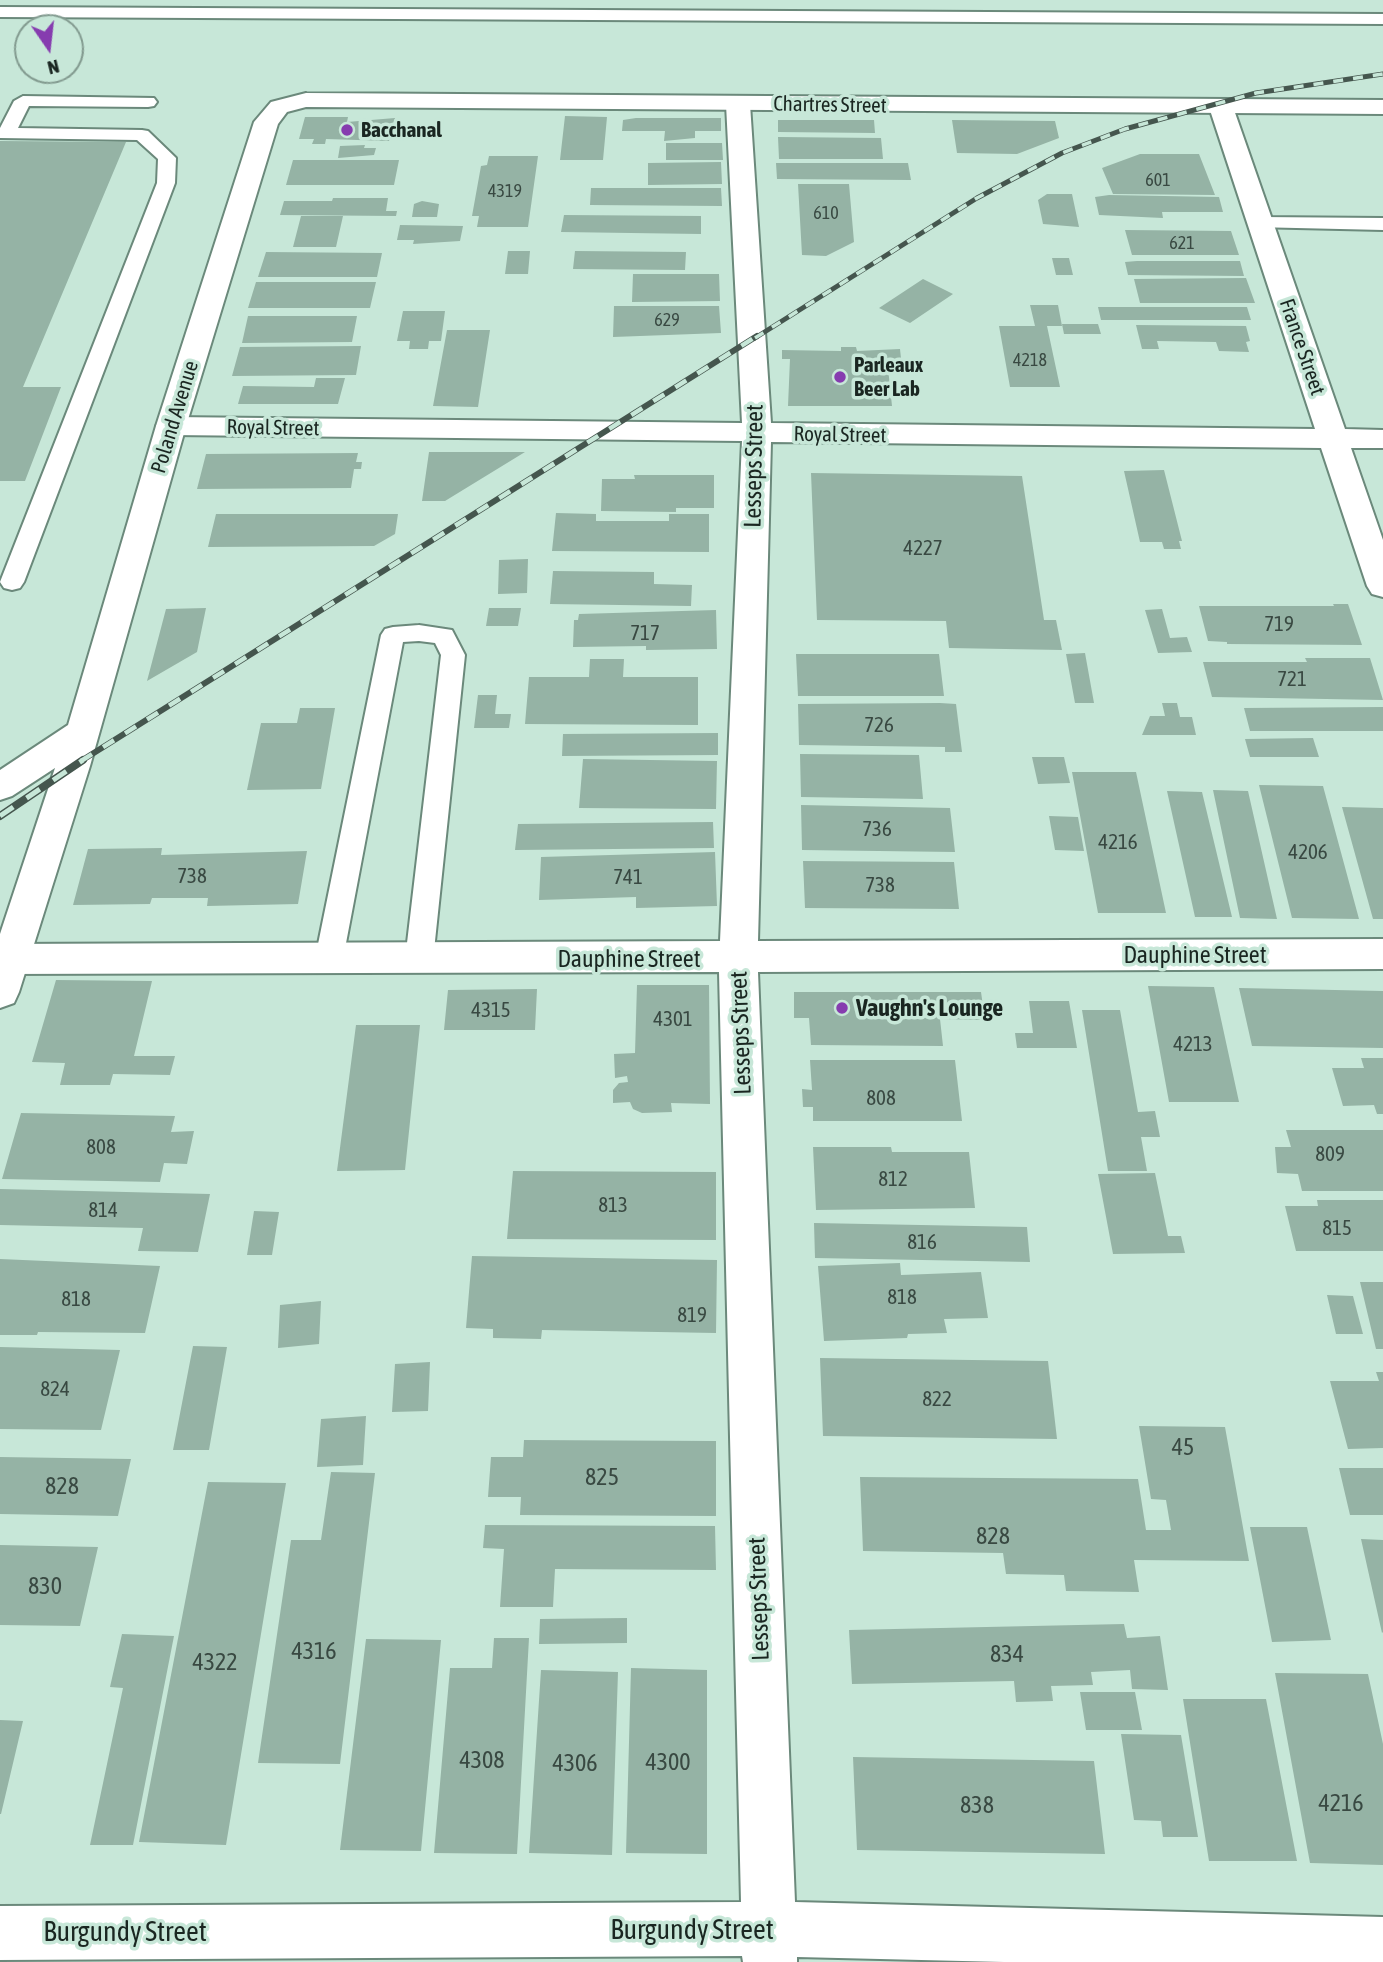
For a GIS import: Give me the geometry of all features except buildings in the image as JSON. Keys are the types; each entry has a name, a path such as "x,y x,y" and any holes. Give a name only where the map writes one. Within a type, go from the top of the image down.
{"street":[{"name":"Chartres Street","path":"279,107 306,100 1383,107"},
{"name":"Lesseps Street","path":"738,104 757,434 738,958 769,1946"},
{"name":"Poland Avenue","path":"3,970 83,732 171,426 266,122 279,107"},
{"name":"France Street","path":"1221,107 1383,586"},
{"name":"Royal Street","path":"171,426 1383,439"},
{"path":"0,787 83,732"},
{"name":"Dauphine Street","path":"3,970 329,960 1383,954"},
{"name":"Burgundy Street","path":"0,1933 769,1946 1383,1944"}],"lane":[{"path":"0,12 1383,19"},
{"path":"3,134 23,101 148,102"},
{"path":"3,134 142,135 167,158 166,183 12,582"},
{"path":"1260,223 1383,224"},
{"path":"329,960 393,635 419,633 444,636 453,654 419,960"}],"railway":[{"path":"755,338 977,198 1062,153 1125,129 1256,93 1383,74"},
{"path":"81,761 757,336"},
{"path":"0,816 83,760"}],"place":[{"name":"Bacchanal","path":"347,130"},
{"name":"Parleaux Beer Lab","path":"840,377"},
{"name":"Vaughn's Lounge","path":"842,1008"}]}
